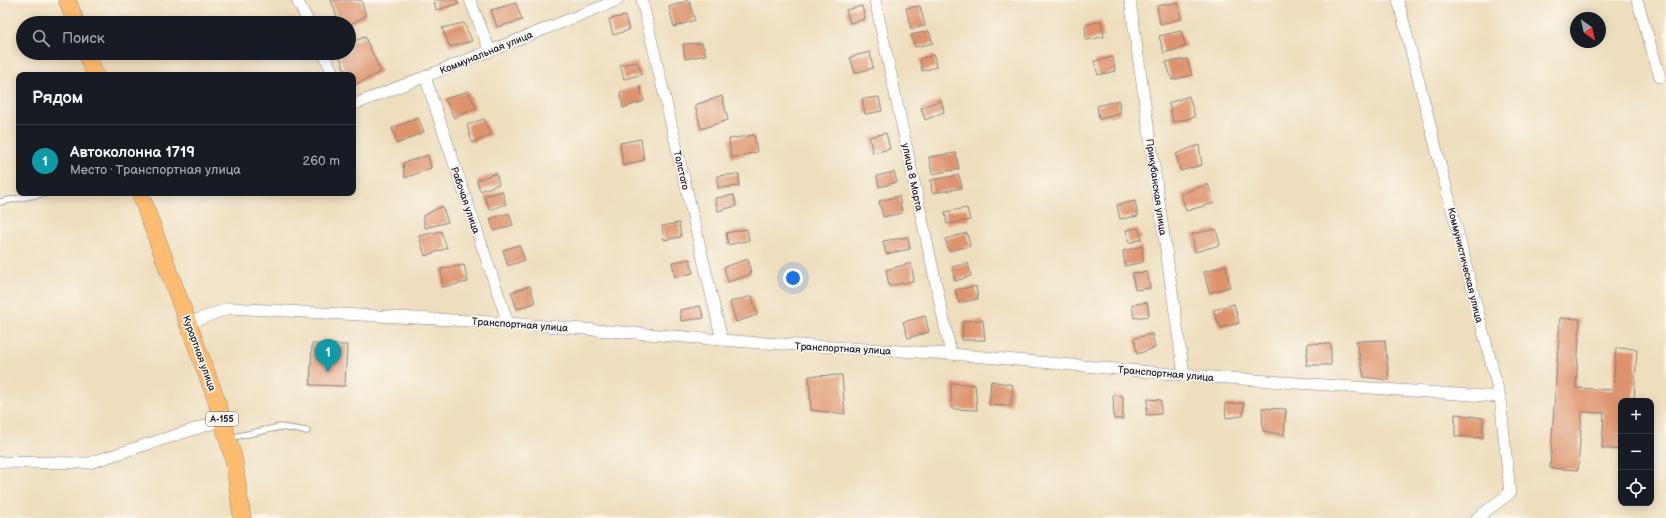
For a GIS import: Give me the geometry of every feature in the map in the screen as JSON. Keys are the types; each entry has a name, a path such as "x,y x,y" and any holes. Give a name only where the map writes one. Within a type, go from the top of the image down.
{"main road":[{"path":"67,0 73,16"},
{"path":"90,60 94,72"},
{"name":"Курортная улица","path":"141,196 223,420 234,460 242,518"}],"street":[{"path":"297,0 305,16"},
{"path":"470,0 490,51"},
{"name":"Коммунальная улица","path":"356,103 618,0"},
{"name":"Толстого","path":"642,0 722,340"},
{"name":"улица 8 Марта","path":"875,0 951,354"},
{"name":"Прикубанская улица","path":"1130,0 1184,375"},
{"name":"Коммунистическая улица","path":"1398,0 1500,396 1510,493 1477,518"},
{"path":"1637,0 1660,77"},
{"path":"326,60 332,72"},
{"name":"Рабочая улица","path":"425,76 508,323"},
{"name":"Транспортная улица","path":"188,323 230,308 508,323 722,340 951,354 1184,375 1500,396"},
{"path":"0,462 89,463 223,420"}],"lane":[{"path":"0,202 31,196"},
{"path":"228,438 280,427 307,431"}],"building":[{"path":"331,0 361,0 366,16 356,21 356,16 337,16"},
{"path":"434,0 457,0 458,4 436,10"},
{"path":"689,0 695,20 674,27 669,7"},
{"path":"1178,2 1181,19 1160,24 1157,6"},
{"path":"516,3 522,20 497,27 491,10"},
{"path":"862,6 865,19 850,23 846,10"},
{"path":"920,6 925,26 911,29 906,8"},
{"path":"625,16 629,30 613,35 609,19"},
{"path":"1101,21 1104,37 1086,40 1085,25"},
{"path":"464,23 472,41 450,47 442,28"},
{"path":"929,31 933,43 915,47 911,35"},
{"path":"1181,31 1186,47 1164,53 1159,36"},
{"path":"365,37 381,72 356,84 356,72 345,72 341,60 356,60 356,40"},
{"path":"702,43 706,55 685,59 683,44"},
{"path":"870,52 873,68 855,73 850,57"},
{"path":"934,55 936,67 922,71 920,59"},
{"path":"1113,57 1115,71 1098,75 1094,61"},
{"path":"1187,59 1192,75 1172,80 1166,62"},
{"path":"637,62 642,74 624,79 620,65"},
{"path":"640,86 644,101 623,108 620,92"},
{"path":"468,91 476,108 454,118 445,99"},
{"path":"722,96 728,120 701,129 695,105"},
{"path":"1189,96 1195,117 1173,122 1169,103"},
{"path":"879,97 882,111 865,114 862,99"},
{"path":"941,100 944,112 925,120 921,108"},
{"path":"1119,100 1120,114 1099,119 1097,106"},
{"path":"418,118 424,132 397,144 392,128"},
{"path":"484,119 491,135 472,143 467,125"},
{"path":"886,133 890,149 873,153 869,137"},
{"path":"754,135 757,152 731,158 729,139"},
{"path":"641,139 644,160 623,166 620,143"},
{"path":"1199,145 1202,165 1180,171 1176,154"},
{"path":"956,153 959,169 932,174 929,157"},
{"path":"428,155 431,168 405,178 403,163"},
{"path":"894,172 897,182 879,187 877,176"},
{"path":"496,173 499,184 480,191 477,180"},
{"path":"739,174 739,186 718,188 717,176"},
{"path":"959,175 962,188 932,193 931,180"},
{"path":"1208,184 1214,203 1186,211 1181,194"},
{"path":"502,191 506,204 490,210 484,196"},
{"path":"734,195 736,206 718,211 715,198"},
{"path":"899,196 902,213 883,217 879,201"},
{"path":"1135,201 1138,216 1120,219 1117,205"},
{"path":"442,206 448,222 425,228 423,216"},
{"path":"967,208 970,220 947,224 945,212"},
{"path":"509,213 513,225 494,231 490,219"},
{"path":"679,223 681,237 664,240 662,226"},
{"path":"1138,228 1142,239 1129,243 1126,230"},
{"path":"747,229 749,240 728,245 726,233"},
{"path":"1216,229 1220,245 1195,252 1192,234"},
{"path":"441,231 447,248 425,256 419,236"},
{"path":"967,233 970,246 949,251 945,239"},
{"path":"908,237 910,249 886,254 883,241"},
{"path":"519,245 525,260 508,266 503,250"},
{"path":"1142,246 1143,262 1125,266 1123,251"},
{"path":"690,259 693,273 675,277 672,262"},
{"path":"748,259 751,274 728,282 724,267"},
{"path":"911,263 914,281 889,286 886,270"},
{"path":"968,263 971,276 955,281 952,267"},
{"path":"464,265 468,282 442,287 441,269"},
{"path":"1226,265 1230,287 1209,293 1204,272"},
{"path":"1147,272 1150,288 1135,290 1132,273"},
{"path":"530,286 535,303 517,309 511,292"},
{"path":"976,286 978,299 959,303 955,290"},
{"path":"752,296 757,315 736,322 730,302"},
{"path":"1147,302 1149,316 1134,318 1132,305"},
{"path":"1234,304 1239,323 1220,328 1213,310"},
{"path":"700,306 704,318 681,321 680,310"},
{"path":"925,316 929,332 908,338 903,322"},
{"path":"1560,318 1580,319 1576,388 1613,390 1616,348 1637,349 1634,398 1618,398 1618,450 1602,448 1604,413 1582,412 1578,470 1550,468"},
{"path":"983,320 985,340 962,340 963,321"},
{"path":"1152,334 1155,348 1137,354 1134,338"},
{"path":"1385,340 1389,380 1364,377 1356,341"},
{"path":"1308,343 1331,344 1331,365 1306,365"},
{"path":"312,344 347,345 345,386 310,385"},
{"path":"842,375 845,414 811,410 809,376"},
{"path":"991,381 1013,385 1011,406 989,405"},
{"path":"951,383 975,385 977,410 952,409"},
{"path":"1113,395 1123,396 1123,419 1114,419"},
{"path":"1148,399 1161,400 1161,414 1146,415"},
{"path":"1244,403 1243,416 1226,418 1225,404"},
{"path":"1262,408 1286,409 1284,435 1263,431"},
{"path":"1455,414 1483,418 1483,438 1455,436"}],"place":[{"name":"Автоколонна 1719","path":"328,372"}]}
